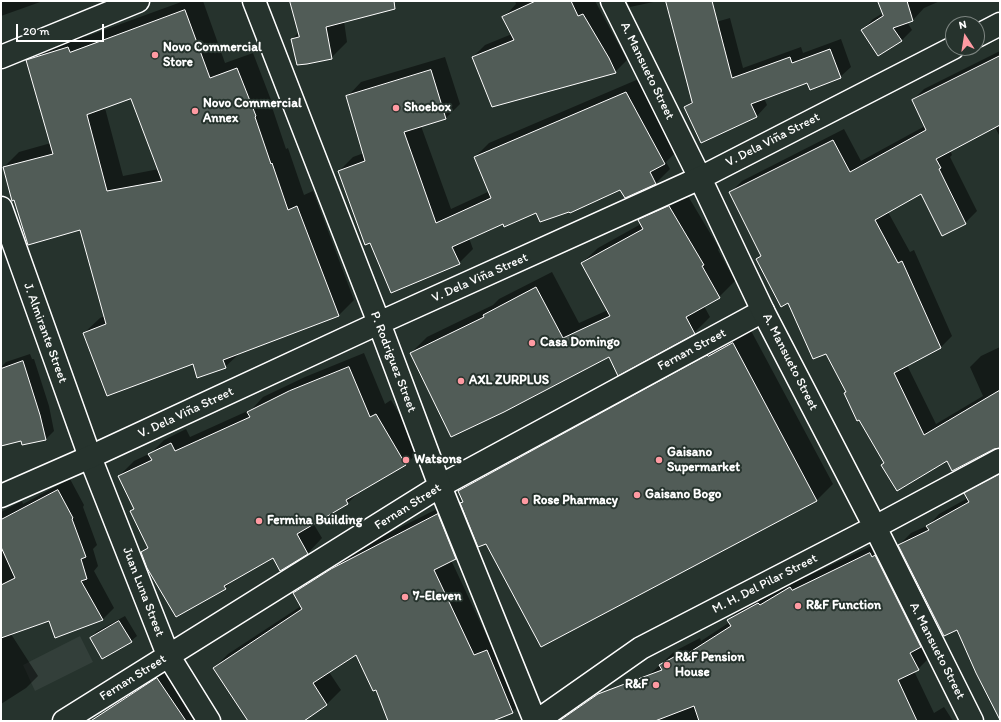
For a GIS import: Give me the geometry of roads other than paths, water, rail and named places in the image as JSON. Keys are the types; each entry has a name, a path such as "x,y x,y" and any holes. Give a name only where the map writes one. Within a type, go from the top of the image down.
{"street":[{"path":"1,57 138,1"},
{"name":"P. Rodriguez Street","path":"254,1 379,323 440,486 536,721"},
{"name":"A. Mansueto Street","path":"612,1 700,178 763,311 875,527 972,721"},
{"path":"985,32 1000,24"},
{"name":"V. Dela Viña Street","path":"1,496 90,457 379,323 700,178 945,52"},
{"name":"J. Almirante Street","path":"1,208 90,457"},
{"name":"Fernan Street","path":"64,721 440,486 763,311"},
{"name":"Juan Luna Street","path":"90,457 168,655 208,721"},
{"name":"M. H. Del Pilar Street","path":"536,721 641,648 875,527 1000,460"}],"place":[{"name":"Novo Commercial Store","path":"155,55"},
{"name":"Shoebox","path":"396,108"},
{"name":"Novo Commercial Annex","path":"195,111"},
{"name":"Casa Domingo","path":"532,343"},
{"name":"AXL ZURPLUS","path":"461,381"},
{"name":"Watsons","path":"406,460"},
{"name":"Gaisano Supermarket","path":"659,460"},
{"name":"Gaisano Bogo","path":"637,495"},
{"name":"Rose Pharmacy","path":"525,501"},
{"name":"Fermina Building","path":"259,521"},
{"name":"7-Eleven","path":"405,597"},
{"name":"R&F Function","path":"798,606"},
{"name":"R&F Pension House","path":"667,665"},
{"name":"R&F","path":"656,685"}]}
